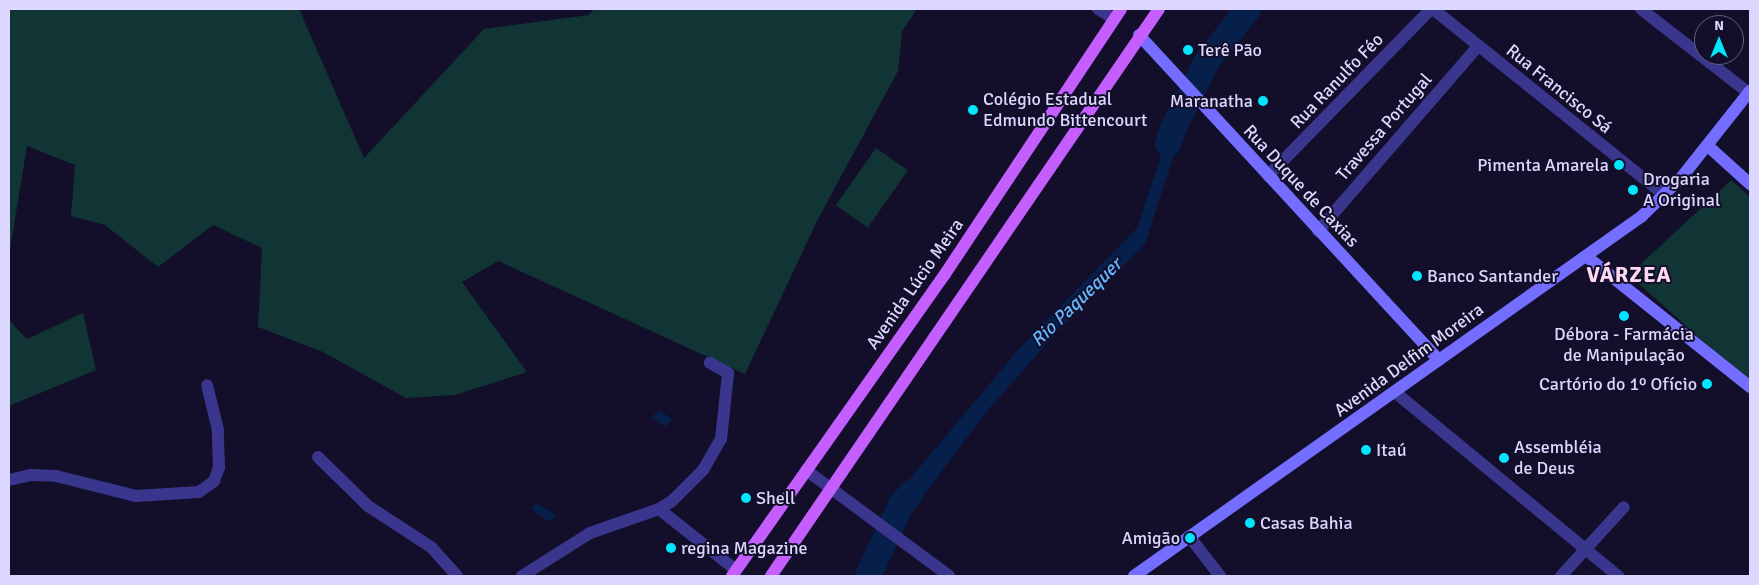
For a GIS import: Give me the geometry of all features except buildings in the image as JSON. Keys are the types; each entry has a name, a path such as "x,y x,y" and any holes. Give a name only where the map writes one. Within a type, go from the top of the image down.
{"main road":[{"path":"772,576 830,486 1139,35 1159,9"},
{"name":"Avenida Lúcio Meira","path":"734,573 944,274 1118,14"},
{"name":"Rua Duque de Caxias","path":"1139,35 1208,112 1439,360"},
{"name":"Avenida Delfim Moreira","path":"1134,576 1396,393 1439,360 1642,216 1664,195 1708,146 1749,92"},
{"path":"1708,146 1750,184"},
{"path":"1586,256 1750,387"}],"street":[{"path":"1098,9 1118,14"},
{"name":"Rua Francisco Sá","path":"1432,9 1664,195"},
{"name":"Rua Ranulfo Féo","path":"1268,176 1432,9"},
{"path":"1641,9 1749,92"},
{"name":"Travessa Portugal","path":"1318,231 1478,46"},
{"path":"522,576 590,533 659,509 672,501 703,470 721,439 728,373 710,363"},
{"path":"9,480 31,475 56,476 136,496 199,492 214,481 219,466 218,430 207,385"},
{"path":"1396,393 1585,551 1618,576"},
{"path":"318,456 368,506 387,522 431,547 457,576"},
{"path":"806,470 875,518 949,576"},
{"path":"1561,576 1624,507"},
{"path":"659,509 734,573"},
{"path":"1189,536 1220,576"}],"green space":[{"path":"9,9 299,9 364,158 484,29 589,15 594,9 917,9 902,31 898,71 818,219 745,374 498,261 462,282 527,372 455,395 406,398 323,352 258,327 262,248 213,225 158,267 105,225 71,216 75,165 27,146 9,256"},
{"path":"876,148 908,170 868,228 836,205"},
{"path":"1731,180 1750,197 1750,383 1629,275"},
{"path":"83,313 96,370 9,406 9,320 27,339"}],"water":[{"path":"1177,108 1186,118 1145,244 1056,333 988,410 899,528 883,519 898,493 1018,350 1137,228"},
{"path":"659,410 672,419 665,427 652,417"},
{"path":"536,503 556,515 549,522 531,509"},
{"path":"875,538 889,547 877,576 861,576"}],"waterway":[{"name":"Rio Paquequer","path":"1168,144 1173,129 1207,61 1248,9"},
{"name":"Rio Paquequer","path":"868,576 901,505 911,493"}],"place":[{"name":"Terê Pão","path":"1188,50"},
{"name":"Maranatha","path":"1263,101"},
{"name":"Colégio Estadual Edmundo Bittencourt","path":"973,110"},
{"name":"Pimenta Amarela","path":"1619,165"},
{"name":"Drogaria A Original","path":"1633,190"},
{"name":"Banco Santander","path":"1417,276"},
{"name":"Débora - Farmácia de Manipulação","path":"1624,316"},
{"name":"Cartório do 1º Ofício","path":"1707,384"},
{"name":"Itaú","path":"1366,450"},
{"name":"Assembléia de Deus","path":"1504,458"},
{"name":"Shell","path":"746,498"},
{"name":"Casas Bahia","path":"1250,523"},
{"name":"Amigão","path":"1190,538"},
{"name":"regina Magazine","path":"671,548"}],"district":[{"name":"VÁRZEA","path":"1629,275"}]}
